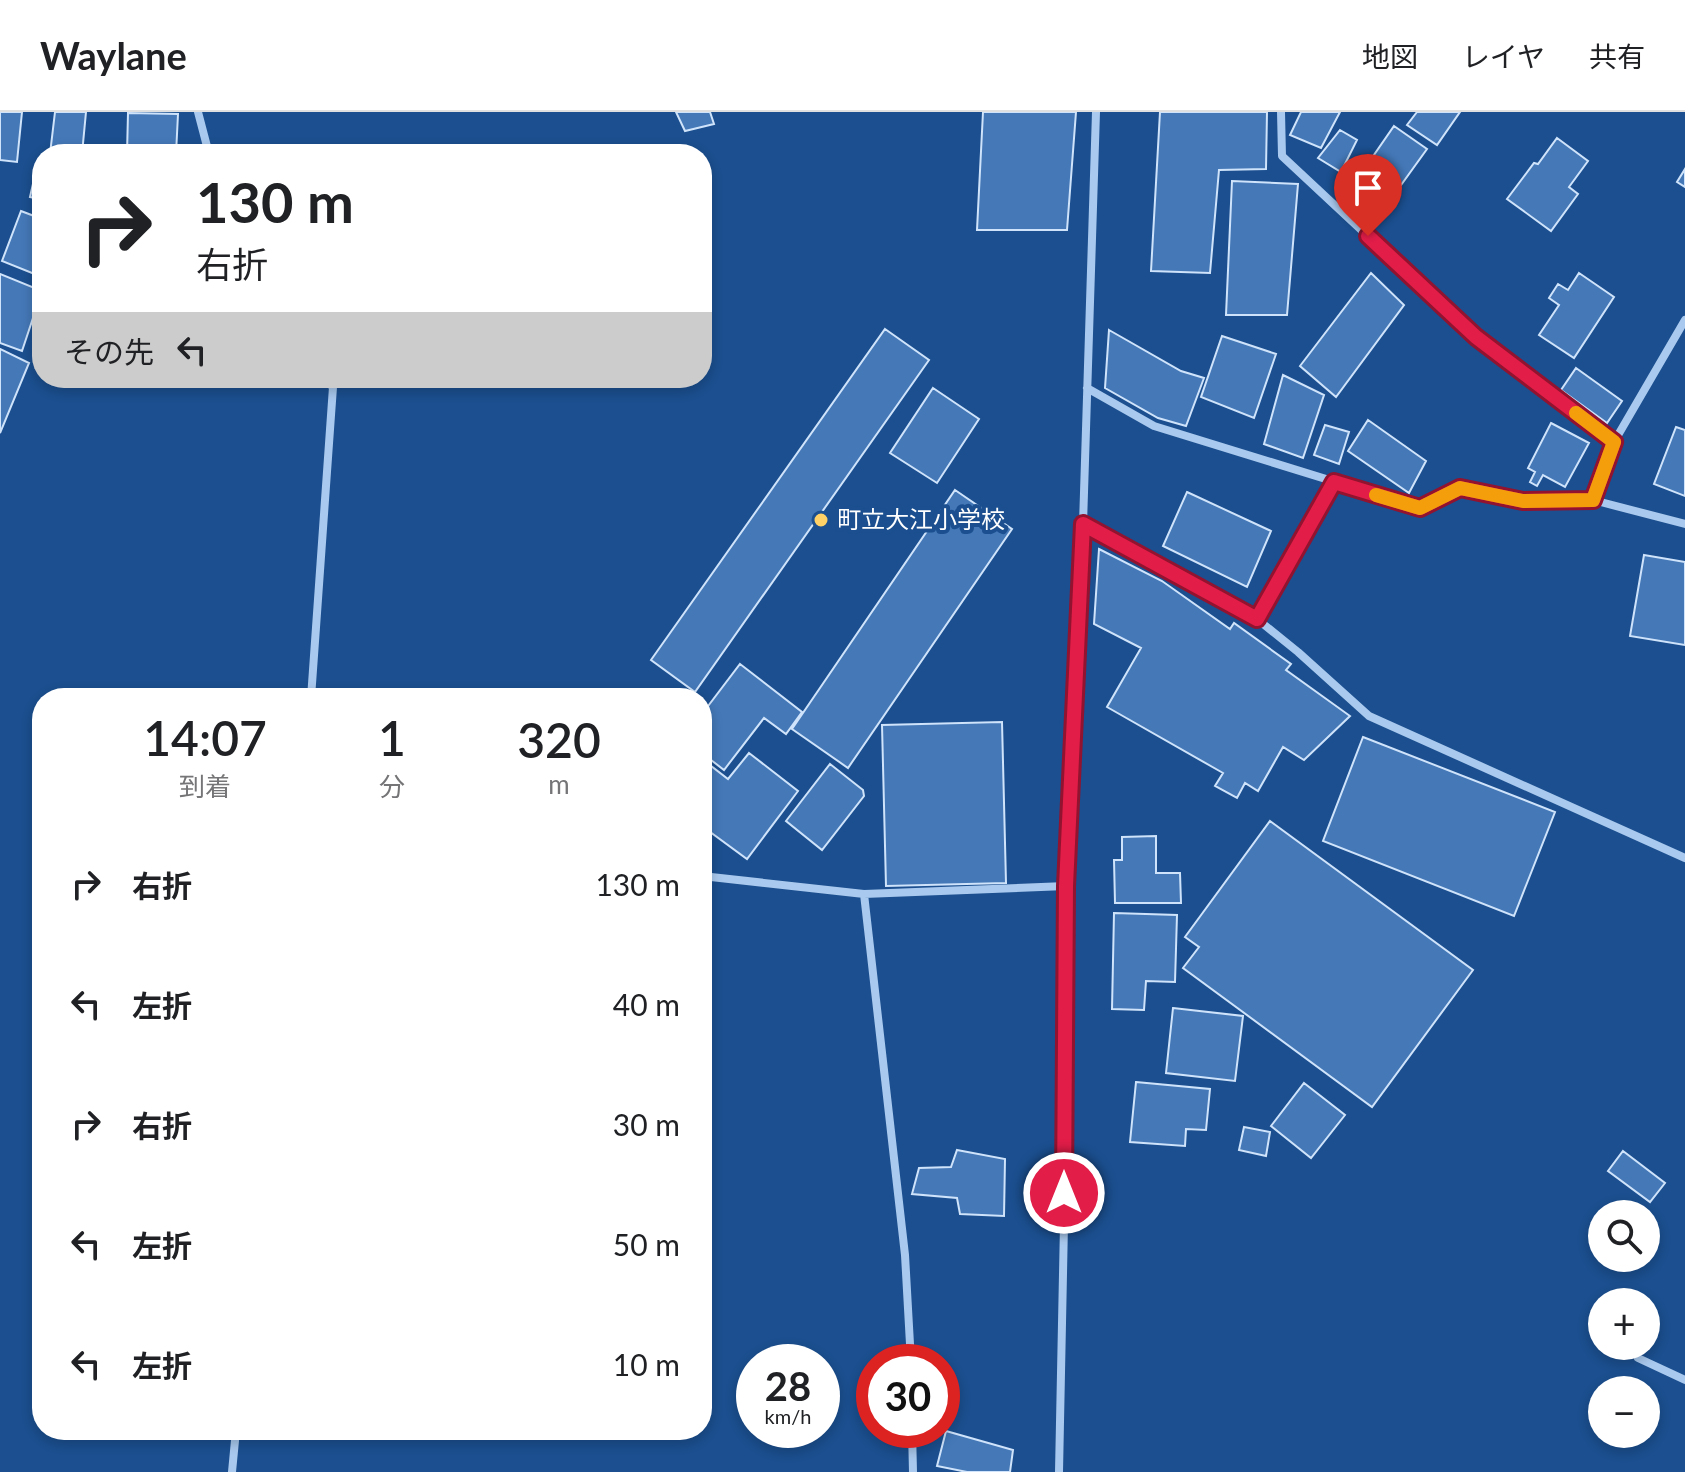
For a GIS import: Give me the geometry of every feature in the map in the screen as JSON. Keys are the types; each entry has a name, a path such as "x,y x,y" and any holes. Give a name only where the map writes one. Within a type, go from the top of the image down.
{"street":[{"path":"198,112 206,144"},
{"path":"1059,1472 1066,886 1083,524 1096,112"},
{"path":"1281,112 1282,156 1476,337 1614,442"},
{"path":"1593,500 1614,442 1685,320"},
{"path":"312,688 333,388"},
{"path":"1087,388 1154,426 1420,508 1460,488 1523,501 1593,500 1685,524"},
{"path":"1257,619 1334,482"},
{"path":"1083,524 1257,619 1369,716 1685,858"},
{"path":"712,877 864,894 1066,886"},
{"path":"864,894 905,1255 910,1344"},
{"path":"1642,1360 1685,1380"},
{"path":"232,1472 235,1440"},
{"path":"912,1448 913,1472"}],"building":[{"path":"0,112 22,112 17,162 0,160"},
{"path":"55,112 86,112 83,144 51,144"},
{"path":"676,112 710,112 714,124 685,131"},
{"path":"983,112 1076,112 1067,230 977,230"},
{"path":"1160,112 1267,112 1266,169 1219,170 1210,273 1151,271"},
{"path":"1301,112 1340,112 1321,148 1290,135"},
{"path":"1417,112 1460,112 1437,145 1407,125"},
{"path":"128,113 178,114 176,144 127,144"},
{"path":"1394,126 1427,149 1370,228 1340,204"},
{"path":"1340,130 1357,140 1341,172 1318,158"},
{"path":"1557,138 1588,161 1569,187 1578,194 1551,231 1507,199"},
{"path":"1685,169 1685,187 1677,182"},
{"path":"1232,181 1298,184 1287,315 1226,315"},
{"path":"21,211 32,215 32,273 2,261"},
{"path":"1371,273 1404,305 1336,397 1300,366"},
{"path":"1579,273 1614,297 1574,358 1539,335 1559,305 1549,298 1558,284 1568,290"},
{"path":"0,274 32,287 32,321 22,351 0,343"},
{"path":"885,329 929,360 698,688 690,688 651,660"},
{"path":"1109,330 1181,371 1204,378 1186,426 1158,418 1105,388"},
{"path":"1222,336 1276,354 1254,418 1201,397"},
{"path":"0,349 29,363 0,433"},
{"path":"1576,368 1622,401 1607,423 1561,390"},
{"path":"1283,375 1324,395 1303,458 1264,444"},
{"path":"933,388 979,419 937,483 890,453"},
{"path":"1368,420 1426,461 1409,493 1348,451"},
{"path":"1551,423 1589,443 1565,487 1543,475 1537,486 1530,482 1535,472 1528,468"},
{"path":"1325,425 1349,432 1339,464 1314,455"},
{"path":"1676,427 1685,430 1685,496 1654,484"},
{"path":"955,490 1012,529 848,768 792,729"},
{"path":"1187,492 1271,531 1247,587 1163,546"},
{"path":"1099,549 1162,581 1230,629 1234,623 1291,664 1286,670 1350,716 1304,760 1283,747 1258,791 1245,783 1237,798 1215,786 1223,773 1107,707 1141,648 1094,624"},
{"path":"1644,555 1685,562 1685,645 1630,636"},
{"path":"740,664 802,712 786,734 764,718 724,770 712,761 712,701"},
{"path":"1002,722 1006,883 886,886 882,725"},
{"path":"1363,737 1555,812 1514,916 1323,841"},
{"path":"749,753 798,791 747,859 712,833 712,767 728,779"},
{"path":"830,764 863,790 864,796 822,850 786,821"},
{"path":"1270,821 1473,970 1372,1107 1183,968 1199,947 1185,937"},
{"path":"1156,836 1156,873 1180,873 1181,903 1115,903 1114,860 1122,860 1122,837"},
{"path":"1114,913 1177,915 1175,982 1146,981 1144,1010 1112,1009"},
{"path":"1173,1008 1243,1016 1235,1081 1166,1073"},
{"path":"1136,1082 1210,1089 1206,1130 1186,1129 1185,1146 1130,1142"},
{"path":"1304,1083 1345,1115 1311,1158 1271,1126"},
{"path":"1244,1127 1270,1132 1266,1156 1239,1150"},
{"path":"957,1150 1005,1159 1004,1216 960,1214 957,1198 912,1194 919,1168 951,1167"},
{"path":"1623,1151 1665,1183 1652,1200 1647,1200 1608,1171"},
{"path":"960,1435 1013,1450 1010,1472 967,1472 937,1466 942,1448 960,1448"}],"slow traffic":[{"path":"1376,495 1420,508 1460,488 1523,501 1593,500 1614,442 1576,413"}],"place":[{"name":"町立大江小学校","path":"821,520"}],"route":[{"path":"1064,1193 1066,886 1083,524 1257,619 1334,482 1420,508 1460,488 1523,501 1593,500 1614,442 1476,337 1368,236"}]}
